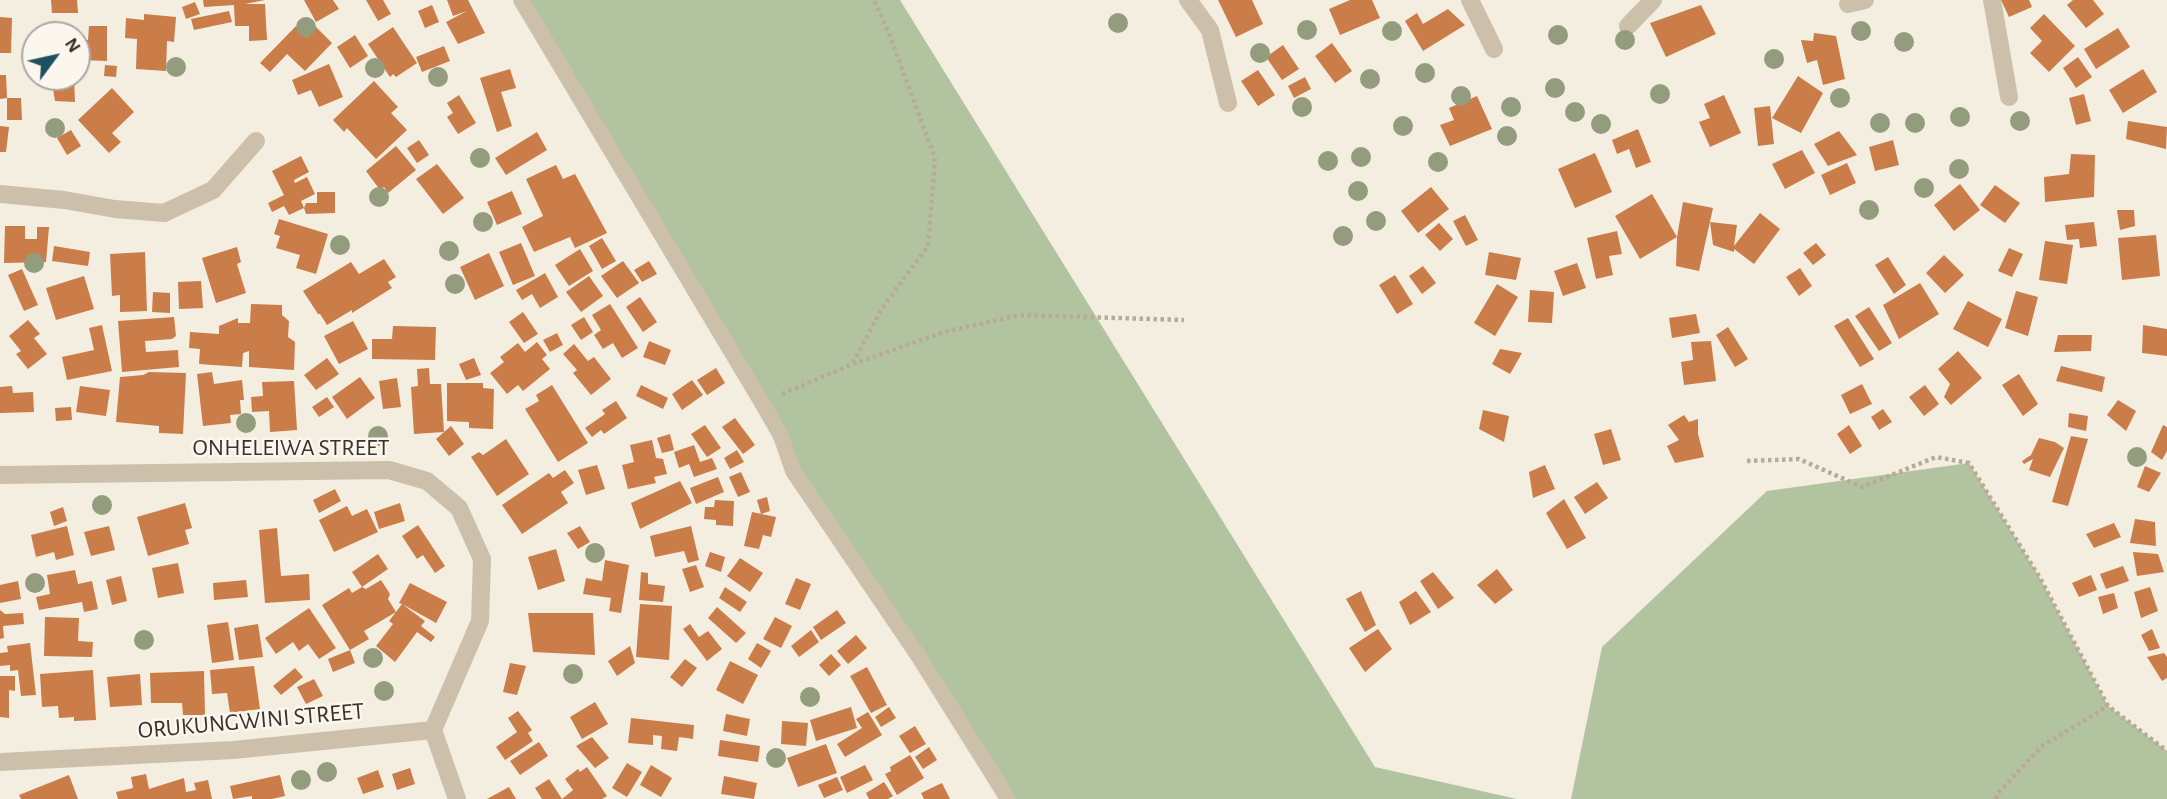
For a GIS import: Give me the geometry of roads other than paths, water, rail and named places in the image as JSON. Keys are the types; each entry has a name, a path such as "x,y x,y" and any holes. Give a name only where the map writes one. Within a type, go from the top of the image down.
{"street":[{"path":"1469,0 1494,50"},
{"path":"1628,26 1653,0"},
{"path":"1993,0 2009,97"},
{"path":"1191,1 1210,30 1228,103"},
{"path":"0,194 164,213 214,190 256,141"},
{"name":"ONHELEIWA STREET","path":"0,475 389,470 427,481 459,508 482,559 480,621 433,730"},
{"path":"433,730 457,799"},
{"name":"ORUKUNGWINI STREET","path":"0,762 233,750 433,730"}],"lane":[{"path":"521,0 762,403 780,436 793,471 919,657 1008,799"}]}
